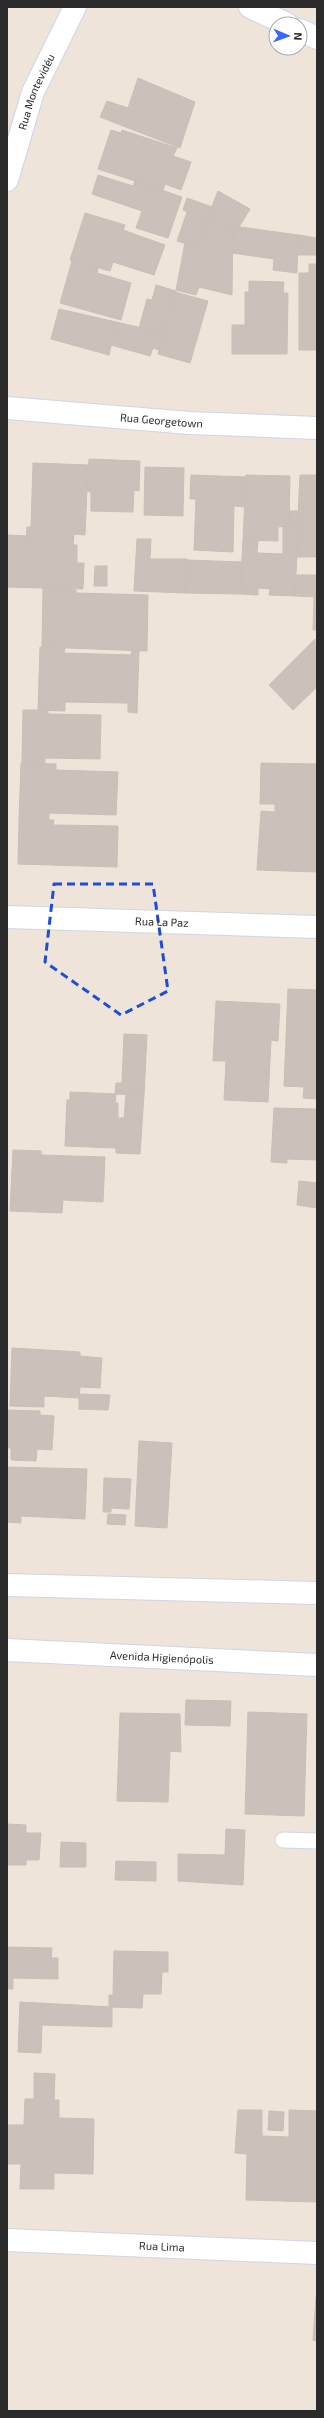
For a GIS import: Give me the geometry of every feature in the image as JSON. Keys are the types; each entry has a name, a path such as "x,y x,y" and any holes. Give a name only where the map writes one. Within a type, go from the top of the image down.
{"street":[{"name":"Rua Montevidéu","path":"7,180 33,92 75,7"},
{"path":"250,7 270,16"},
{"name":"Rua Georgetown","path":"7,408 190,423 317,428"},
{"name":"Rua La Paz","path":"7,918 317,927"},
{"path":"7,1585 317,1593"},
{"name":"Avenida Higienópolis","path":"7,1650 317,1665"},
{"name":"Rua Lima","path":"7,2240 317,2253"}],"lane":[{"path":"283,1840 317,1841"}],"highlighted area":[{"path":"54,884 153,884 168,991 121,1015 45,962"}],"building":[{"path":"138,78 195,102 180,148 100,117 107,101 128,108"},
{"path":"111,130 121,133 122,130 177,148 173,156 191,162 181,190 165,184 163,190 98,169"},
{"path":"98,175 133,186 135,181 182,197 168,238 136,228 142,211 92,194"},
{"path":"218,191 250,209 239,227 206,222"},
{"path":"187,198 212,207 197,247 177,241 187,212 183,210"},
{"path":"85,213 125,225 123,230 165,245 154,275 113,262 110,271 70,260"},
{"path":"206,222 233,226 232,295 199,287 196,295 176,290 185,243 197,247"},
{"path":"233,226 298,235 297,273 273,270 274,259 232,253"},
{"path":"298,235 317,238 317,255 297,255"},
{"path":"72,261 98,268 97,273 131,283 121,320 60,303"},
{"path":"309,264 317,264 317,350 299,350 299,273 309,273"},
{"path":"249,281 284,282 283,293 288,293 287,354 232,354 232,325 245,325 245,292 249,292"},
{"path":"156,285 176,291 164,333 139,328 147,299 152,300"},
{"path":"175,292 208,301 190,363 158,354"},
{"path":"59,309 116,322 109,355 51,339"},
{"path":"116,322 164,333 159,350 153,348 150,356 111,345"},
{"path":"89,459 140,461 139,491 134,490 133,512 91,511 91,492 87,491"},
{"path":"33,463 88,465 85,535 74,534 73,546 26,545 27,527 31,527"},
{"path":"145,467 184,468 183,516 144,515"},
{"path":"191,475 246,477 245,507 234,506 233,552 194,550 196,499 190,499"},
{"path":"246,475 290,476 289,526 278,527 278,541 243,540"},
{"path":"300,475 317,475 317,557 296,557"},
{"path":"290,511 299,511 295,596 269,595 270,589 258,588 258,595 240,594 243,540 258,541 257,553 283,554 283,527 289,526"},
{"path":"7,535 27,536 26,545 77,545 77,563 84,563 83,589 7,587"},
{"path":"137,539 151,539 150,559 187,559 185,593 134,591"},
{"path":"187,560 242,562 240,594 185,593"},
{"path":"95,566 107,566 107,586 94,586"},
{"path":"296,575 317,575 317,597 295,596"},
{"path":"43,588 76,590 76,593 148,595 147,651 42,647"},
{"path":"314,597 317,597 317,630 313,630"},
{"path":"315,639 317,687 293,710 269,685"},
{"path":"40,647 65,648 64,653 131,655 132,651 139,651 137,713 128,712 128,703 65,702 65,711 38,710"},
{"path":"23,710 48,710 48,714 101,715 100,759 45,758 45,764 22,763"},
{"path":"21,763 56,764 56,770 118,772 116,815 49,813 49,820 19,820"},
{"path":"261,763 317,764 317,872 257,870 261,811 275,812 275,804 260,804"},
{"path":"19,820 54,820 53,825 118,826 117,867 18,864"},
{"path":"288,989 317,990 317,1099 303,1098 304,1087 284,1086"},
{"path":"216,1001 280,1004 278,1041 271,1040 268,1102 224,1100 226,1061 213,1061"},
{"path":"124,1034 147,1035 144,1095 115,1094 116,1083 122,1083"},
{"path":"70,1092 116,1094 115,1103 118,1103 118,1118 124,1118 126,1095 144,1095 140,1154 116,1153 116,1148 65,1146 67,1100 70,1100"},
{"path":"274,1108 317,1109 317,1160 287,1159 287,1163 271,1162"},
{"path":"13,1150 41,1151 41,1155 105,1157 103,1202 63,1200 62,1213 10,1211"},
{"path":"299,1181 317,1183 317,1208 297,1205"},
{"path":"12,1348 80,1352 80,1356 102,1358 100,1388 80,1387 79,1398 44,1396 44,1407 10,1406"},
{"path":"79,1394 110,1395 108,1410 79,1409"},
{"path":"7,1410 40,1411 40,1415 54,1416 52,1450 37,1449 36,1461 11,1460 11,1448 7,1448"},
{"path":"139,1441 172,1443 167,1528 135,1526"},
{"path":"7,1467 87,1469 85,1519 21,1516 21,1523 7,1522"},
{"path":"104,1478 131,1479 129,1509 111,1508 111,1512 103,1512"},
{"path":"108,1514 126,1515 125,1525 107,1524"},
{"path":"186,1700 231,1701 230,1726 185,1725"},
{"path":"248,1712 307,1714 304,1816 245,1814"},
{"path":"120,1713 180,1714 181,1752 170,1751 168,1802 117,1801"},
{"path":"7,1824 26,1825 26,1833 41,1833 39,1860 26,1860 26,1865 7,1865"},
{"path":"226,1829 245,1830 243,1885 178,1881 178,1854 225,1855"},
{"path":"61,1842 86,1843 86,1867 60,1867"},
{"path":"116,1861 156,1862 156,1881 115,1880"},
{"path":"7,1947 52,1948 51,1958 58,1958 58,1979 13,1978 13,1989 7,1989"},
{"path":"114,1951 168,1952 168,1972 162,1972 161,1994 143,1994 142,2008 109,2007 109,1995 113,1995"},
{"path":"20,2002 112,2007 112,2027 42,2025 41,2053 18,2052"},
{"path":"34,2073 55,2074 54,2100 59,2100 59,2118 94,2119 93,2174 54,2173 54,2189 20,2189 21,2164 7,2164 7,2125 24,2125 25,2099 34,2099"},
{"path":"238,2110 262,2110 262,2136 289,2137 289,2110 317,2111 317,2202 246,2200 247,2154 235,2153"},
{"path":"269,2111 284,2112 283,2131 268,2130"},
{"path":"317,2297 317,2341 313,2340"}]}
